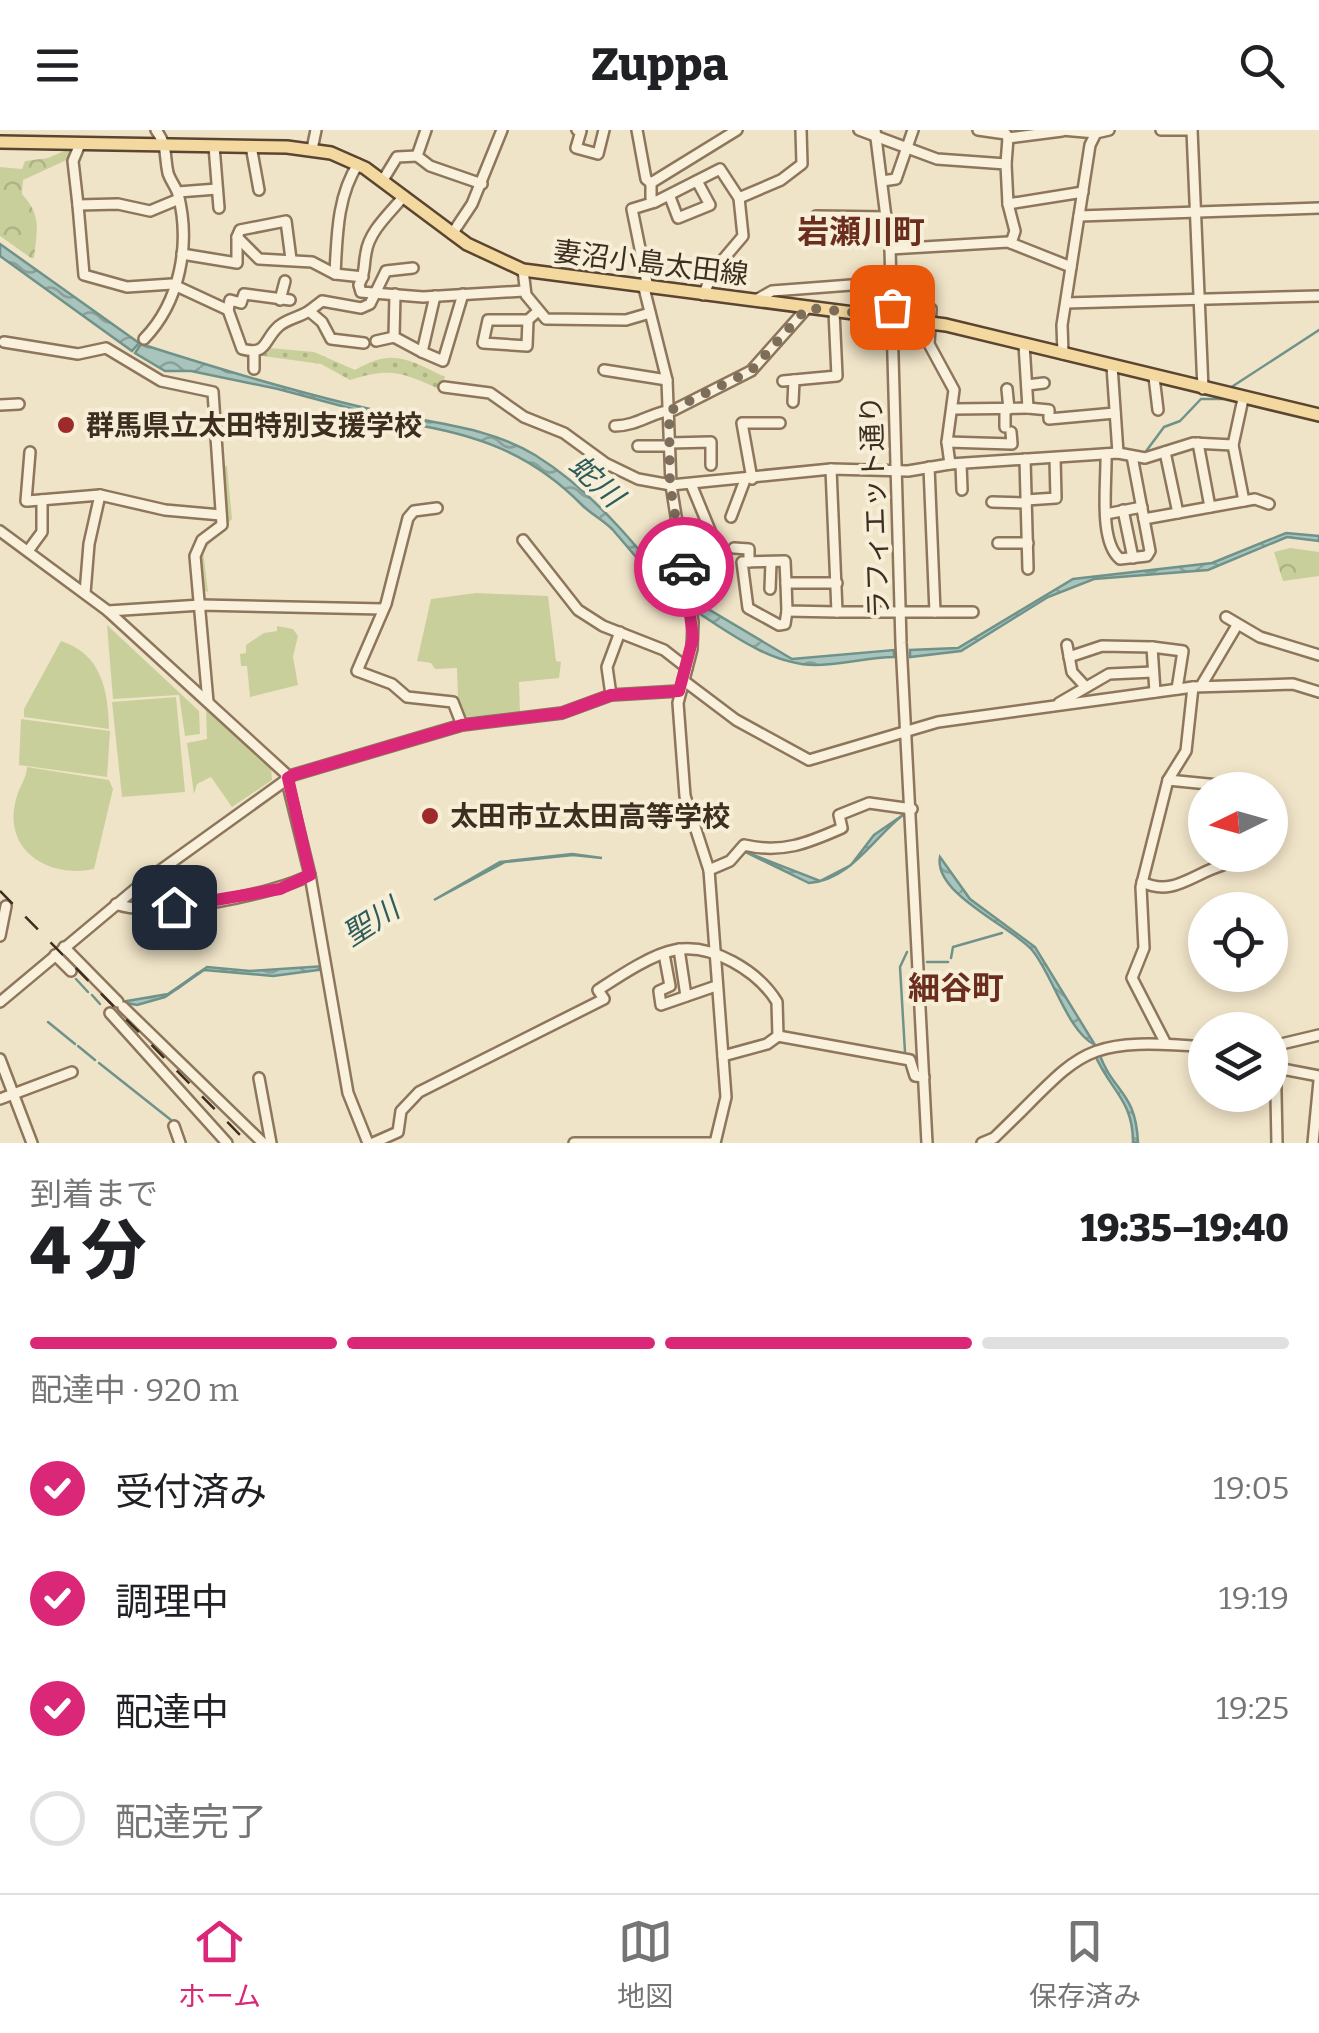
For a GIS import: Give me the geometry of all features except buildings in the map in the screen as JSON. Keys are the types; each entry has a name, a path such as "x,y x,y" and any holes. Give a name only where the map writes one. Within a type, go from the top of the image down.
{"main road":[{"name":"妻沼小島太田線","path":"0,142 76,139 312,149 358,164 452,234 523,270 892,316 1319,416"}],"street":[{"path":"144,339 162,317 176,286 182,254 178,196 169,177 167,145 156,130"},
{"path":"312,149 316,130"},
{"path":"412,130 417,135 425,132"},
{"path":"452,234 482,184 502,130"},
{"path":"577,130 581,131 576,148 598,154 604,130"},
{"path":"636,130 655,202"},
{"path":"651,183 736,130"},
{"path":"738,198 781,180 802,164 801,130"},
{"path":"859,130 956,162 1006,164"},
{"path":"882,182 896,178 913,130"},
{"path":"978,130 1006,134 1008,138 1008,204 1015,231 1011,243"},
{"path":"1008,138 1062,130 1108,130"},
{"path":"1161,130 1192,130 1203,388"},
{"path":"416,156 425,132"},
{"name":"ラフィエット通り","path":"876,133 890,249 906,732"},
{"path":"1063,354 1082,192 1096,133"},
{"path":"76,139 73,161 82,274 127,287 176,286 228,310"},
{"path":"214,146 219,208"},
{"path":"251,146 259,190"},
{"path":"382,180 397,157 416,156 430,166 482,184"},
{"path":"334,274 339,219 347,184 358,164"},
{"path":"574,1143 713,1143 726,1098 709,870 684,792 679,691 687,668 692,617 670,485 667,380 650,313 632,210 670,197 720,169 738,198 743,236 716,270 704,295"},
{"path":"670,197 678,218 710,205 697,182"},
{"path":"78,205 118,204 150,211 178,196 217,190"},
{"path":"1008,204 1082,192"},
{"path":"404,196 374,233 359,291 376,297 524,291"},
{"path":"1079,216 1319,208"},
{"path":"816,216 886,217"},
{"path":"182,254 238,263 240,230 286,222 291,258"},
{"path":"237,237 259,258 291,258 312,262 334,274 363,277"},
{"path":"890,249 1011,243 1071,267"},
{"path":"284,281 285,300 244,294 241,303 230,300 228,310 242,349 254,352 266,348 283,323 322,300 362,308 376,297 386,271 413,268"},
{"path":"523,270 524,291 537,312 558,321 626,320 650,313"},
{"path":"754,301 772,290 891,286 930,309 929,344 954,390 947,442 962,490"},
{"path":"394,337 395,294"},
{"path":"376,341 394,337 443,362 463,294"},
{"path":"422,352 435,296"},
{"path":"1066,303 1319,296"},
{"path":"616,426 637,424 669,411 751,371 807,308"},
{"path":"793,402 788,380 837,376 834,310"},
{"path":"309,311 322,322 331,339 364,343"},
{"path":"528,320 527,346 483,343 488,320 528,320 537,312"},
{"path":"4,342 78,354 106,348 161,380 213,392 221,526 196,549 206,605 208,702"},
{"path":"1024,344 1028,408"},
{"path":"254,352 254,368"},
{"path":"1112,366 1115,412 1106,514 1115,556 1132,558 1150,554 1132,456"},
{"path":"604,370 667,380"},
{"path":"1154,376 1158,410"},
{"path":"1026,385 1044,384"},
{"path":"444,388 490,393 524,417 564,433 605,464 638,479 670,485 832,469 896,472 1112,454 1145,458 1198,443 1233,445"},
{"path":"1008,389 1012,461"},
{"path":"1242,399 1233,445 1244,501"},
{"path":"0,404 19,404"},
{"path":"953,409 1049,410 1049,420 1115,412"},
{"path":"730,517 748,480 742,423 780,423"},
{"path":"638,446 712,442 711,465"},
{"path":"947,442 1012,444"},
{"path":"1198,443 1210,507"},
{"path":"30,452 27,501 100,495 165,510 222,515"},
{"path":"1166,452 1178,513"},
{"path":"992,502 1056,498 1056,458"},
{"path":"1024,459 1028,569"},
{"path":"929,467 934,612"},
{"path":"832,469 837,612"},
{"path":"691,484 714,540"},
{"path":"85,593 88,544 100,495"},
{"path":"28,551 42,532 42,500"},
{"path":"1144,519 1244,501 1270,504"},
{"path":"1106,514 1142,506"},
{"path":"437,508 414,511 408,518 383,609 357,665 358,674 392,684 408,697 452,702 462,725"},
{"path":"1123,510 1132,558"},
{"path":"0,531 108,611 288,778 328,965 348,1092 370,1143 398,1132 401,1111 419,1092 604,1000 598,990 630,969 679,950 713,954 738,964 772,994 778,1010 778,1036"},
{"path":"523,540 570,604 620,632 664,650 687,668"},
{"path":"998,544 1028,543"},
{"path":"734,548 749,549 749,562"},
{"path":"784,561 787,612 785,624 779,626 748,608 740,567 749,562 770,562 784,561"},
{"path":"770,562 770,589"},
{"path":"786,583 837,583"},
{"path":"108,611 206,605 383,609"},
{"path":"787,612 973,612"},
{"path":"1226,617 1236,627 1319,655"},
{"path":"1166,1044 1132,978 1144,948 1139,910 1142,882 1168,780 1186,751 1197,686 1236,627"},
{"path":"611,695 607,667 620,632"},
{"path":"1068,645 1072,672 1084,685"},
{"path":"1069,657 1102,646 1183,651 1177,689"},
{"path":"1152,647 1155,692"},
{"path":"1055,706 1108,674 1153,672"},
{"path":"683,680 752,730 809,760 938,722 1197,686 1293,684 1319,692"},
{"path":"0,1002 116,904 288,778 462,725 562,713 611,695 679,691"},
{"path":"906,732 928,1143"},
{"path":"1168,780 1188,783"},
{"path":"709,870 734,858 744,845 776,850 801,847 842,828 839,815 870,803 912,809"},
{"path":"1142,882 1159,890 1174,888 1208,872"},
{"path":"116,904 174,907 280,889 310,875"},
{"path":"0,936 6,906"},
{"path":"64,947 267,1143"},
{"path":"679,950 686,996"},
{"path":"664,954 670,986 658,991 661,1005 716,986"},
{"path":"55,955 71,971"},
{"path":"110,1012 227,1143"},
{"path":"723,1056 751,1050 778,1036 873,1056 904,1057 910,1060 914,1076 924,1077"},
{"path":"1288,1043 1319,1036"},
{"path":"982,1143 994,1138 1062,1070 1087,1054 1114,1044 1188,1046"},
{"path":"0,1059 32,1143"},
{"path":"0,1099 72,1072"},
{"path":"1288,1072 1319,1081 1313,1143"},
{"path":"259,1078 267,1143"},
{"path":"1277,1112 1277,1143"},
{"path":"174,1126 180,1143"}],"green space":[{"path":"73,147 71,158 23,180 22,194 33,209 37,224 31,258 0,236 0,167 22,169 25,161 48,158"},
{"path":"269,348 314,352 355,370 380,359 400,358 445,377 441,390 396,373 350,380 321,364 256,355"},
{"path":"227,466 232,519 225,527 220,467"},
{"path":"224,528 203,551 208,592 203,590 200,549"},
{"path":"1290,548 1319,552 1319,576 1283,581 1274,552"},
{"path":"476,593 548,596 556,661 561,662 559,678 519,682 520,713 464,717 458,699 457,668 435,669 431,663 417,661 431,599"},
{"path":"107,625 199,711 200,734 185,736 179,695 113,699"},
{"path":"277,626 293,629 298,636 293,657 298,685 250,697 247,666 241,666 240,654 246,653 246,645 264,633 277,631"},
{"path":"61,641 86,655 100,676 109,729 24,717 24,709"},
{"path":"176,697 185,792 122,797 112,702"},
{"path":"206,708 271,767 272,780 232,807 211,777 197,784 194,794 187,743 207,739"},
{"path":"21,719 110,731 107,777 19,765"},
{"path":"27,767 109,780 113,789 94,869 77,871 45,864 22,845 15,831 14,815"}],"water":[{"path":"0,244 139,343 132,351 0,256"},
{"path":"141,344 300,392 468,429 519,446 588,496 657,570 685,594 687,605 656,579 612,529 563,487 522,459 455,433 405,423 399,429 398,421 278,389 191,371 165,371 135,353"},
{"path":"1286,533 1319,536 1319,541 1287,537 1208,570 1094,579 1048,597 961,651 910,657 910,650 958,648 1073,579 1212,563"},
{"path":"693,600 792,659 894,650 894,657 815,665 783,660 707,619 694,610"},
{"path":"903,815 861,856 852,864 874,835"},
{"path":"743,851 820,881 809,883"},
{"path":"572,854 602,858 573,855 505,862 434,900 500,862"},
{"path":"940,857 970,899 1035,947 1095,1045 1076,1028 1032,950 961,897 941,871"},
{"path":"325,966 326,969 273,976 204,970 165,997 137,1005 121,1002 168,994 207,967 250,971"},
{"path":"1099,1053 1133,1113 1138,1143 1133,1142 1125,1105 1095,1055"}],"waterway":[{"path":"1230,388 1319,330"},
{"path":"1144,454 1164,427 1180,421 1201,399 1224,399"},
{"path":"951,958 953,947 1002,933"},
{"path":"905,1052 900,967 907,952"},
{"path":"927,962 948,962"},
{"name":"聖川","path":"177,989 198,973"},
{"path":"76,979 88,992"},
{"path":"92,995 100,1004"},
{"path":"48,1022 75,1044"},
{"path":"78,1046 95,1060"},
{"path":"99,1063 171,1120"}],"railway":[{"path":"0,891 248,1143"}],"way so far":[{"path":"684,567 670,485 669,411 751,371 807,308 892,316 892,307"}],"place":[{"name":"群馬県立太田特別支援学校","path":"66,425"},
{"name":"太田市立太田高等学校","path":"430,816"}],"district":[{"name":"岩瀬川町","path":"861,232"},
{"name":"細谷町","path":"956,988"}],"route":[{"path":"174,907 280,889 310,875 288,778 293,775 462,725 562,713 611,695 679,691 693,638 684,567"}],"water label":[{"name":"蛇川","path":"596,481"}]}
